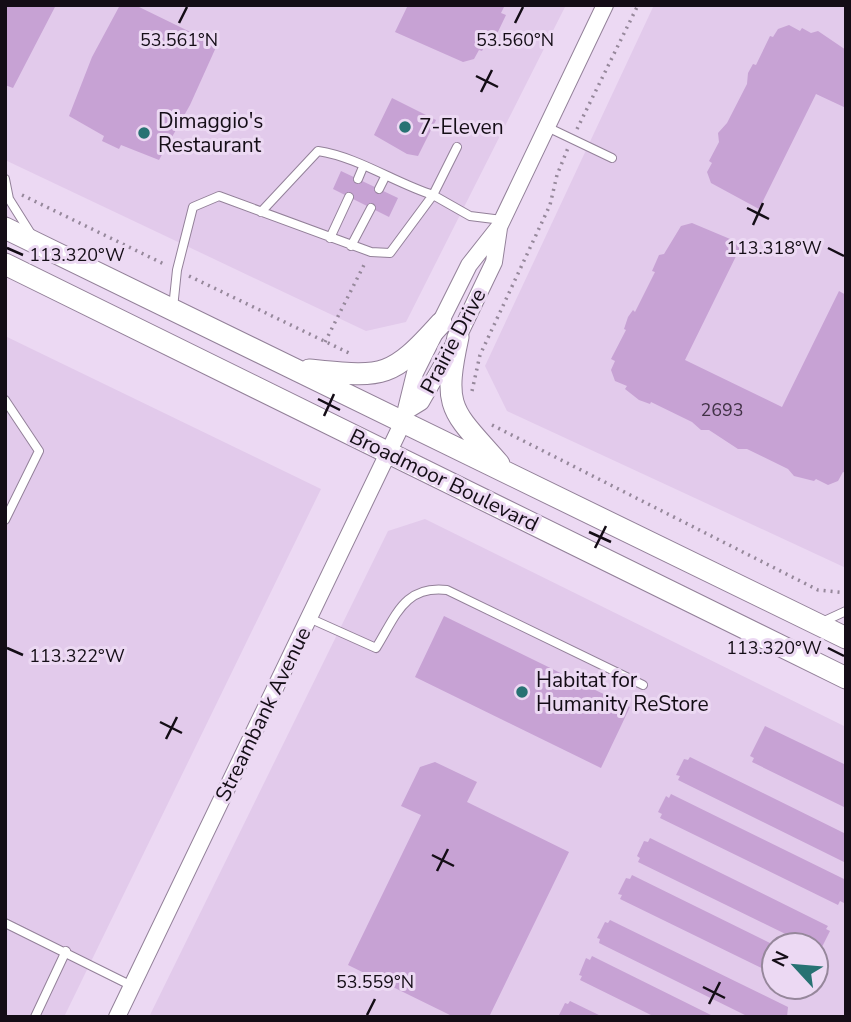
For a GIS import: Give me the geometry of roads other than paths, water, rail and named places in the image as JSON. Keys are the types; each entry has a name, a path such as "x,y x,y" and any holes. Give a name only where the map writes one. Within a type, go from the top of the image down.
{"main road":[{"name":"Broadmoor Boulevard","path":"5,228 294,369 405,416 505,471 846,638"},
{"name":"Broadmoor Boulevard","path":"5,264 846,678"},
{"path":"294,369 363,375 387,371 412,355 441,323"},
{"path":"458,337 450,377 451,404 464,424 505,471"}],"street":[{"name":"Prairie Drive","path":"405,416 407,395 415,373 469,265 500,224 605,5"},
{"name":"Prairie Drive","path":"405,416 421,401 458,337 494,262 500,224"},
{"name":"Streambank Avenue","path":"117,1017 405,416"}],"lane":[{"path":"547,127 612,158"},
{"path":"173,308 177,270 193,207 219,197 351,246 370,252 390,253 433,195 457,147"},
{"path":"261,212 318,151 333,153 433,195 470,216 500,224"},
{"path":"358,178 363,167"},
{"path":"379,189 385,177"},
{"path":"5,180 9,199 37,243"},
{"path":"330,238 349,197"},
{"path":"351,246 370,208"},
{"path":"5,400 39,451 5,520"},
{"path":"309,618 376,648 406,600 427,588 447,590 643,685"},
{"path":"817,624 846,611"},
{"path":"5,923 132,986"},
{"path":"34,1017 66,951"}],"place":[{"name":"7-Eleven","path":"405,127"},
{"name":"Dimaggio's Restaurant","path":"144,133"},
{"name":"Habitat for Humanity ReStore","path":"522,692"}]}
